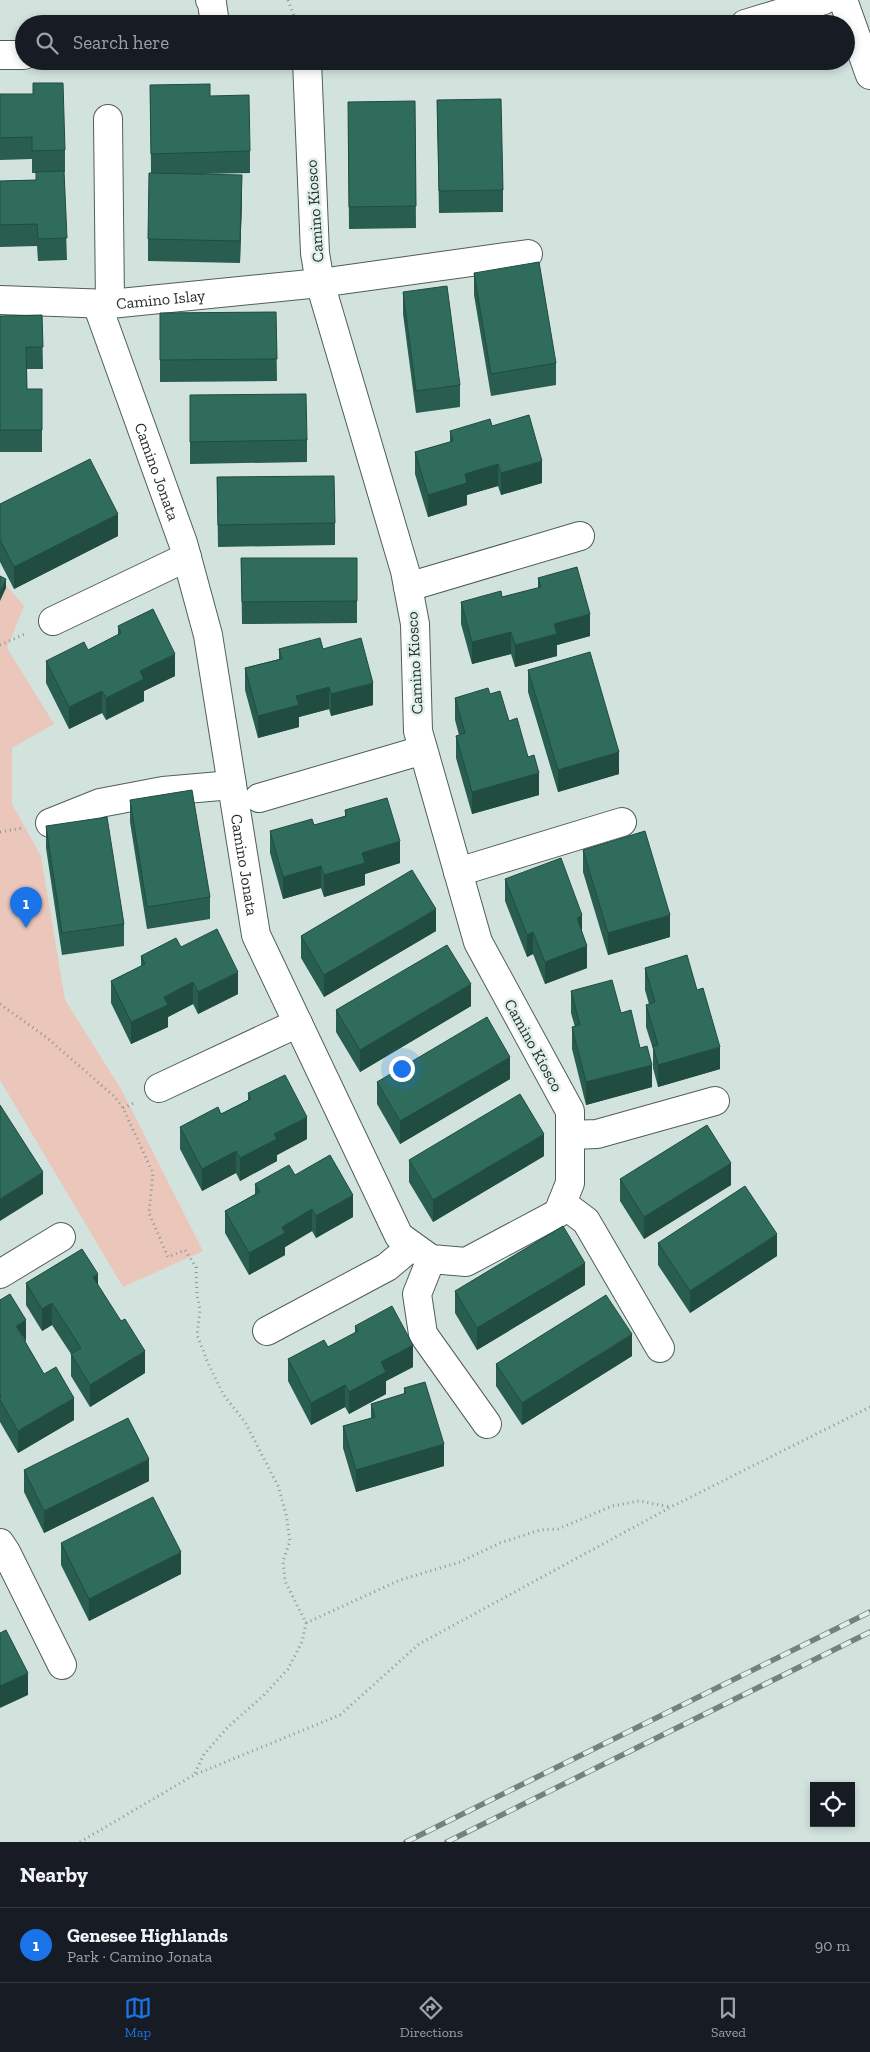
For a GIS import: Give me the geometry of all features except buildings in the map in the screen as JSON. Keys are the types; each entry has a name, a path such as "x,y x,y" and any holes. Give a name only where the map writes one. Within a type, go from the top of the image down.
{"street":[{"path":"210,0 214,15"},
{"path":"775,15 824,0"},
{"path":"843,0 848,15"},
{"path":"855,33 870,75"},
{"path":"0,55 15,55"},
{"name":"Camino Kiosco","path":"307,70 315,253 320,283 405,571 415,624 418,731 478,942 570,1111 570,1183 560,1208"},
{"name":"Camino Jonata","path":"108,119 104,304 187,557 208,635 256,935 399,1236 422,1252"},
{"name":"Camino Islay","path":"0,300 104,304 320,283 528,254"},
{"path":"408,587 580,536"},
{"path":"53,621 187,557"},
{"path":"259,798 423,750"},
{"path":"50,823 100,804 163,791 232,785"},
{"path":"458,872 622,822"},
{"path":"159,1088 298,1023"},
{"path":"570,1135 597,1134 715,1101"},
{"path":"267,1330 387,1267 422,1252 466,1262 560,1208 586,1220 660,1348"},
{"path":"0,1274 61,1237"},
{"path":"422,1252 418,1294 423,1334 487,1424"},
{"path":"0,1543 62,1665"}],"path":[{"path":"288,0 294,15"},
{"path":"0,1004 46,1037 115,1097 123,1108 153,1173 149,1213 168,1257 185,1250 196,1267 197,1295 200,1310 197,1334 208,1363 223,1394 245,1422 278,1486 286,1514 290,1541 283,1561 286,1581 306,1623 302,1642 288,1669 229,1726 204,1754 194,1775"},
{"path":"80,1842 194,1775 340,1714 419,1644 671,1507 870,1407"},
{"path":"306,1623 400,1580 460,1562 500,1543 540,1530 558,1529 612,1506 639,1501 671,1507"}],"shaded area":[{"path":"0,578 24,606 7,648 54,724 12,748 12,804 41,856 65,1000 121,1089 203,1251 123,1287 0,1080"}],"railway":[{"path":"406,1842 870,1612"},
{"path":"447,1842 870,1632"}],"place":[{"name":"Genesee Highlands","path":"26,928"}]}
